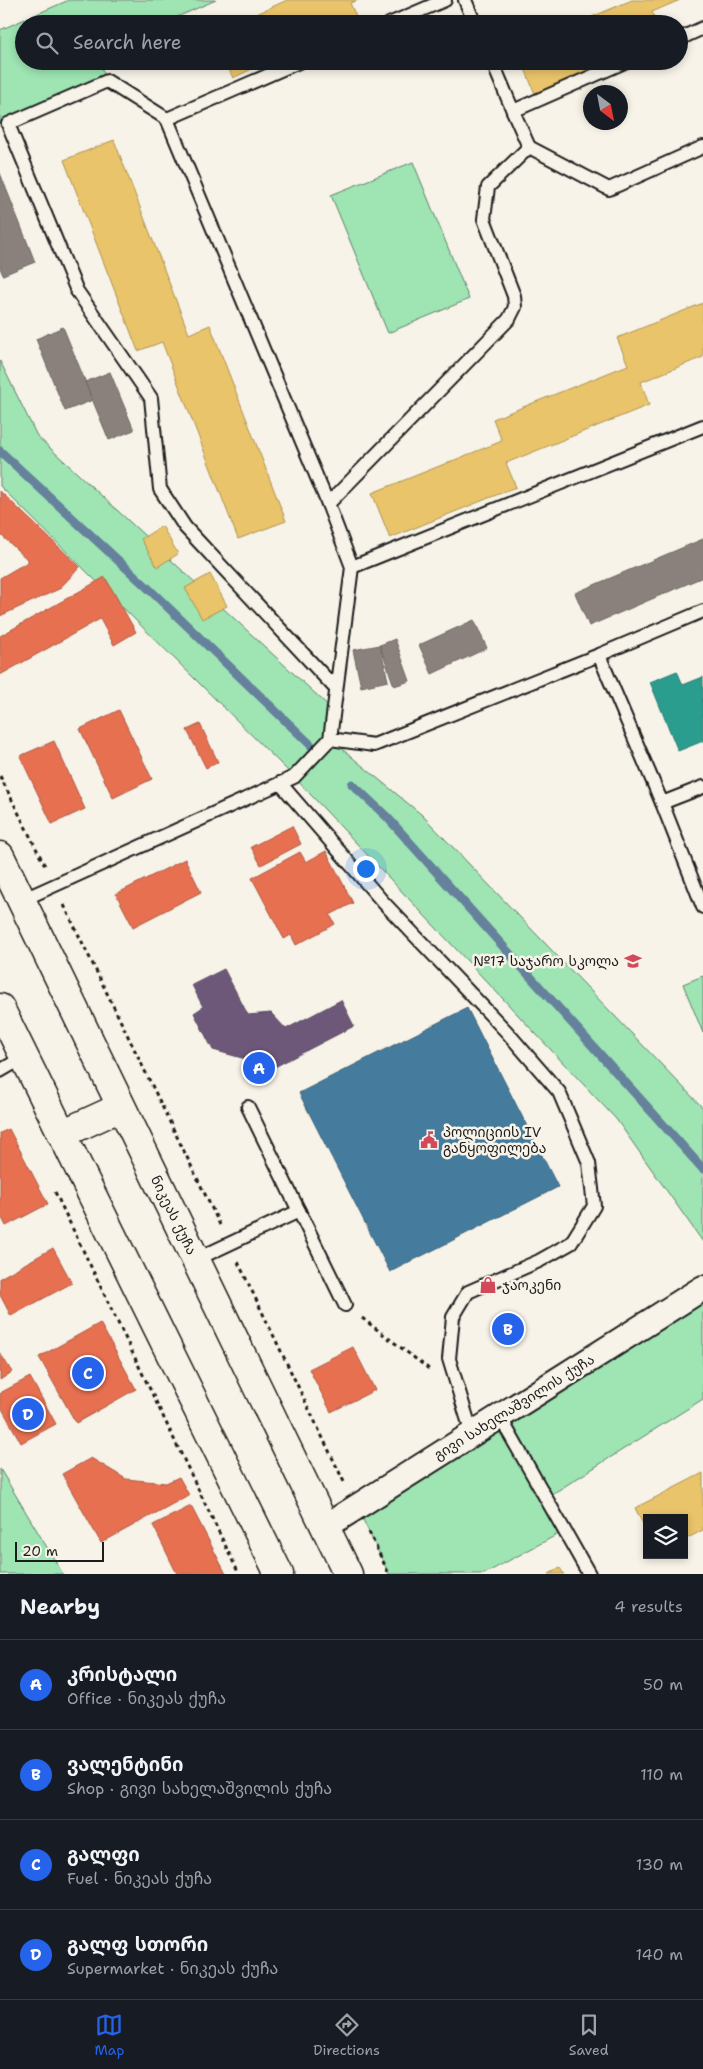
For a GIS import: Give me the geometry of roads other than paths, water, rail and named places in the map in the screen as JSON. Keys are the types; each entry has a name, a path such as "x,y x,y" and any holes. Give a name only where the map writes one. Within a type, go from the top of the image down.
{"main road":[{"name":"ნიკეას ქუჩა","path":"0,856 348,1574"},
{"path":"0,1008 279,1574"},
{"path":"62,1134 121,1106"}],"street":[{"name":"გივი სახელაშვილის ქუჩა","path":"325,1527 703,1288"}],"lane":[{"path":"411,15 445,0"},
{"path":"465,0 471,15"},
{"path":"688,35 703,28"},
{"path":"167,118 281,70"},
{"path":"496,70 529,148 609,189 703,147"},
{"path":"513,111 606,70"},
{"path":"22,900 294,777 330,739 352,568 328,504 167,118 107,81 8,124 77,291 151,398 160,489 185,527 336,689"},
{"path":"328,504 509,319 514,308 514,296 484,219 488,187 529,148"},
{"path":"352,568 703,426"},
{"path":"330,739 374,745 599,655 703,611"},
{"path":"599,655 662,803 703,907"},
{"path":"280,782 383,902 506,1031 559,1092 590,1163 594,1206 571,1243 539,1261 468,1292 453,1317 449,1359 461,1393 472,1434"},
{"path":"662,803 703,787"},
{"path":"0,1071 24,1057"},
{"path":"248,1106 344,1305"},
{"path":"195,1260 299,1211"},
{"path":"500,1417 589,1574"}],"waterway":[{"path":"0,451 149,589 315,749"},
{"path":"352,784 387,817 703,1169"}],"place":[{"name":"№17 საჯარო სკოლა","path":"633,961"},
{"name":"კრისტალი","path":"259,1068"},
{"name":"პოლიციის IV განყოფილება","path":"429,1140"},
{"name":"ჯაოკენი","path":"488,1285"},
{"name":"ვალენტინი","path":"508,1329"},
{"name":"გალფი","path":"88,1373"},
{"name":"გალფ სთორი","path":"28,1414"}]}
